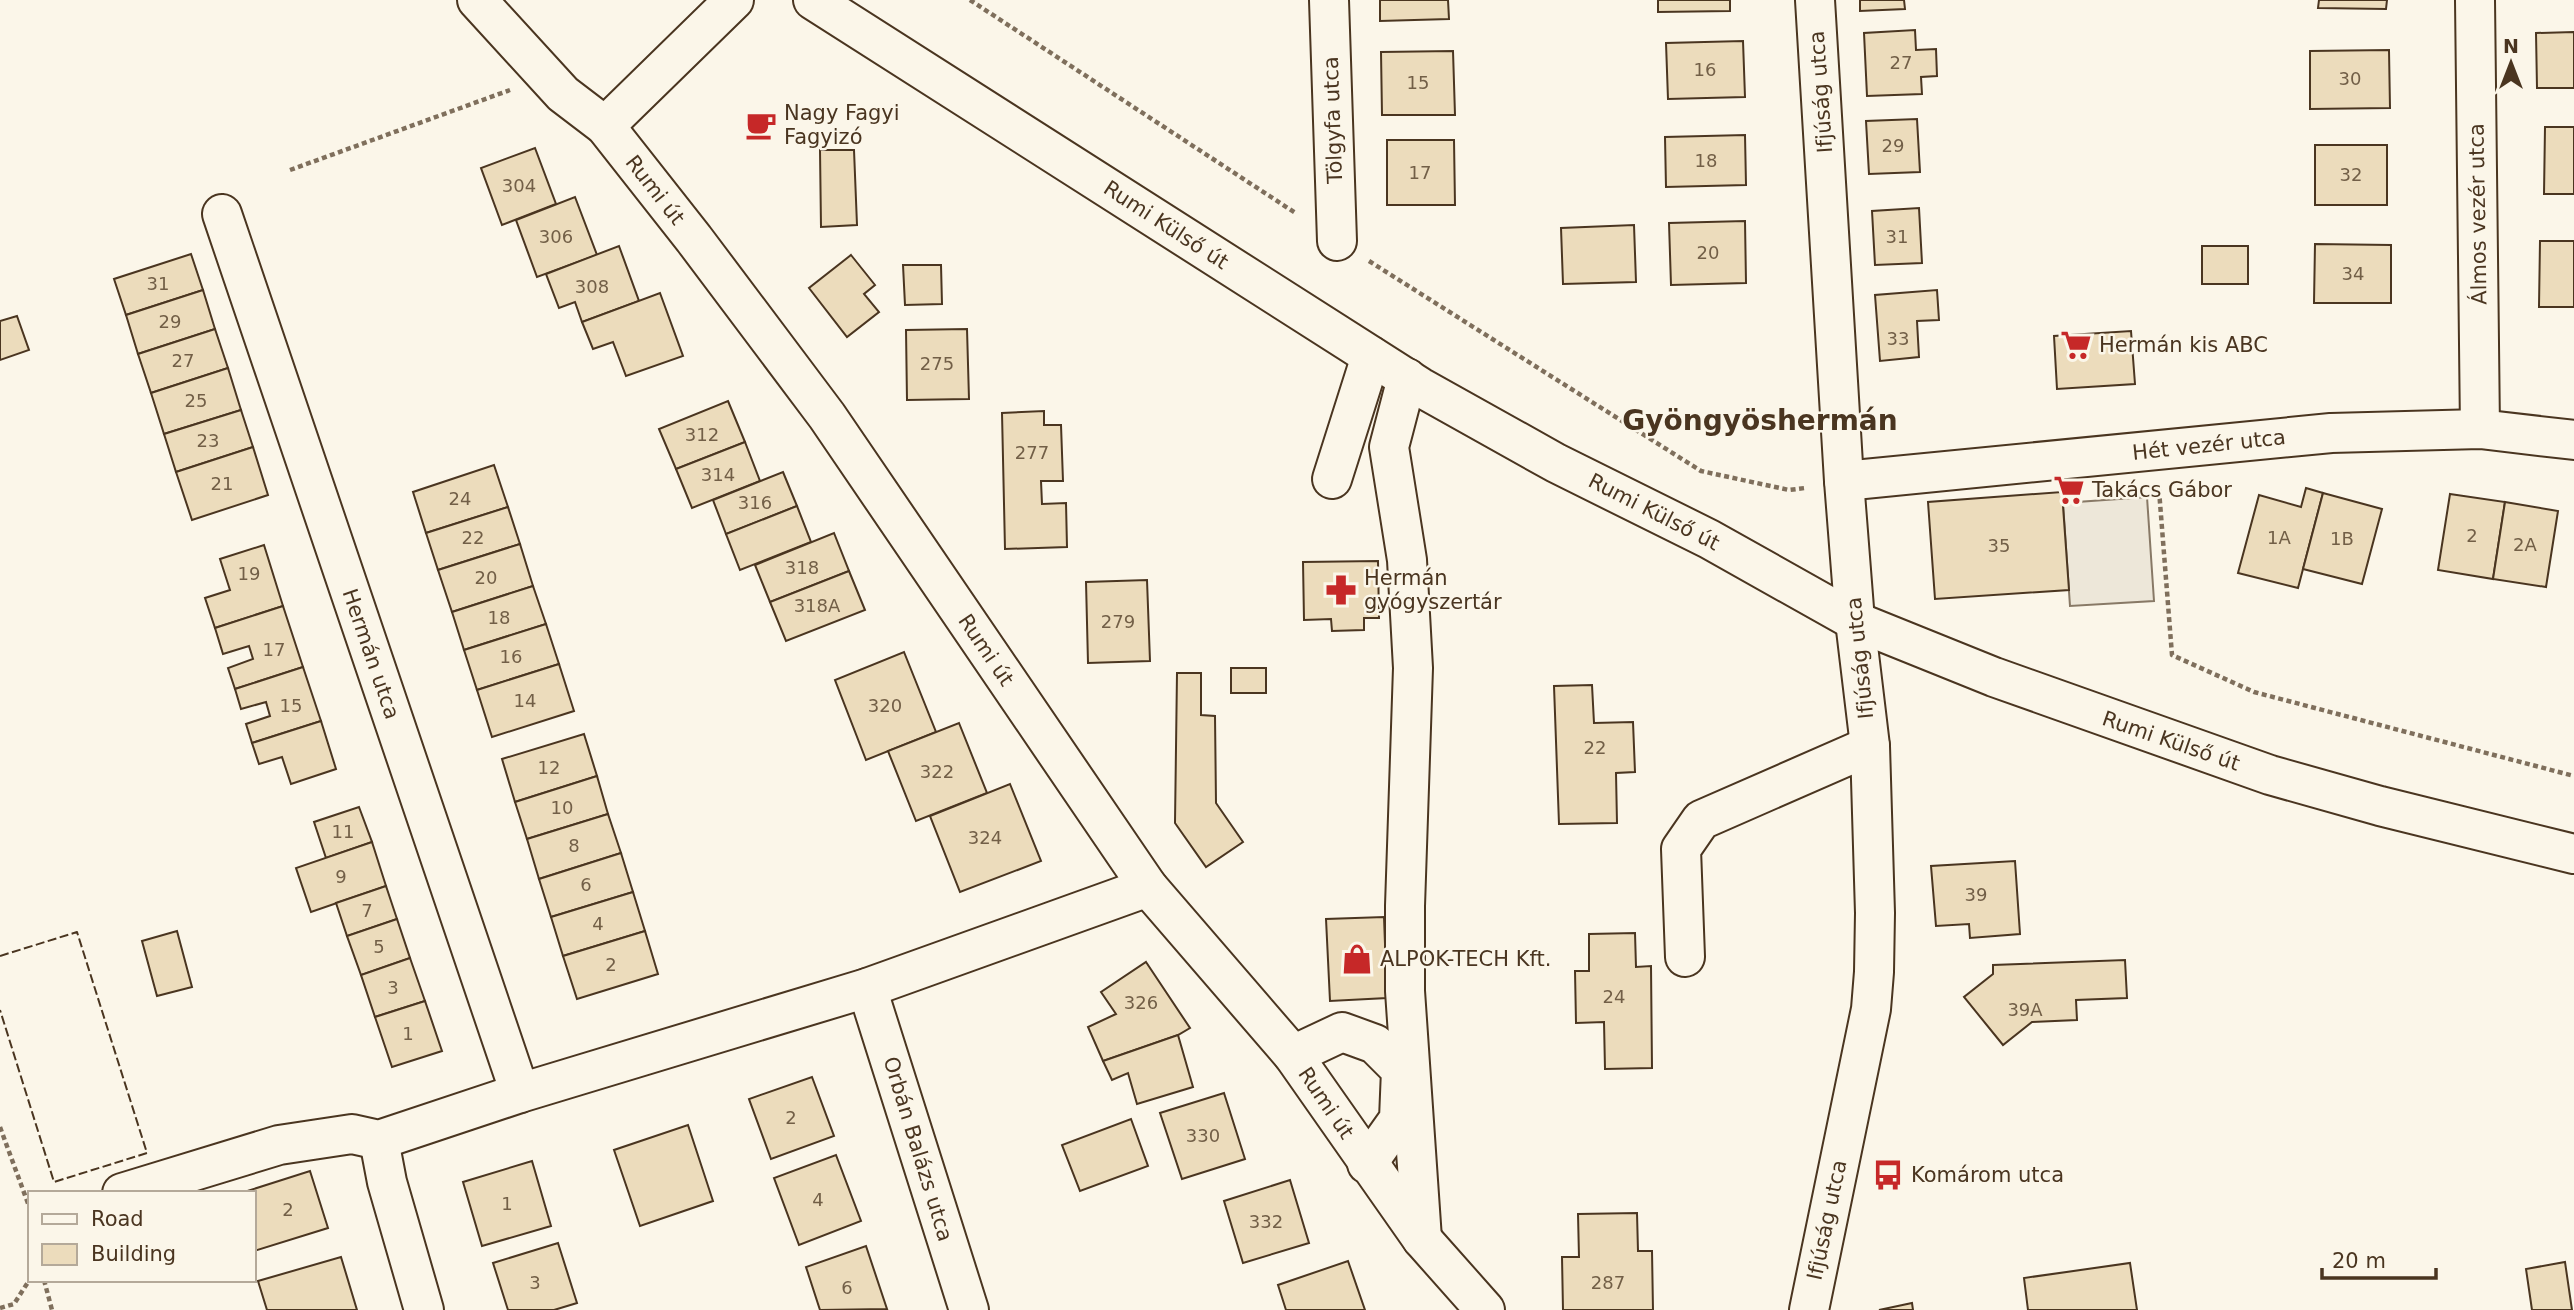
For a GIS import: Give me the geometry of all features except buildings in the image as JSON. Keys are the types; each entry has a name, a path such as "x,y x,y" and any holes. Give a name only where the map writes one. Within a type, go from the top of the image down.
{"street":[{"name":"Rumi út","path":"477,0 563,94 605,125 694,239 827,416 1148,887 1293,1055 1422,1239 1485,1310"},
{"path":"605,125 734,0"},
{"name":"Rumi Külső út","path":"813,0 1407,378 1556,463 1709,539 1855,621 1994,677 2270,775 2379,806 2574,854"},
{"name":"Tölgyfa utca","path":"1329,0 1337,240"},
{"name":"Ifjúság utca","path":"1809,1310 1871,1009 1875,913 1870,746 1855,621 1844,481 1815,0"},
{"name":"Álmos vezér utca","path":"2475,0 2480,429"},
{"name":"Hermán utca","path":"222,214 520,1093"},
{"path":"1332,480 1371,356"},
{"path":"1407,378 1389,447 1407,560 1413,668 1405,906 1405,991 1422,1239"},
{"name":"Hét vezér utca","path":"1844,481 2331,433 2480,429 2574,440"},
{"path":"1685,957 1681,849 1701,820 1870,746"},
{"path":"129,1191 279,1145 352,1134 379,1140 520,1093 867,988 1148,887"},
{"name":"Orbán Balázs utca","path":"867,988 969,1310"},
{"path":"1293,1055 1342,1032 1375,1044 1401,1070 1399,1119 1367,1164"},
{"path":"379,1140 387,1182 424,1310"}],"path":[{"path":"970,0 1337,240 1701,471 1789,490 1844,481"},
{"path":"290,170 510,90"},
{"path":"2152,450 2161,505 2165,591 2172,656 2254,692 2574,776"},
{"path":"0,1127 28,1204"},
{"path":"0,1308 14,1304 28,1282"},
{"path":"45,1282 52,1310"}],"shaded area":[{"path":"2147,497 2154,601 2070,606 2063,503"}],"fence":[{"path":"0,956 77,932 147,1153 54,1182 0,1010"}],"place":[{"name":"Nagy Fagyi Fagyizó","path":"761,125"},
{"name":"Hermán kis ABC","path":"2076,345"},
{"name":"Takács Gábor","path":"2069,490"},
{"name":"Hermán gyógyszertár","path":"1341,590"},
{"name":"ALPOK-TECH Kft.","path":"1357,959"},
{"name":"Komárom utca","path":"1888,1175"}],"district":[{"name":"Gyöngyöshermán","path":"1760,420"}]}
